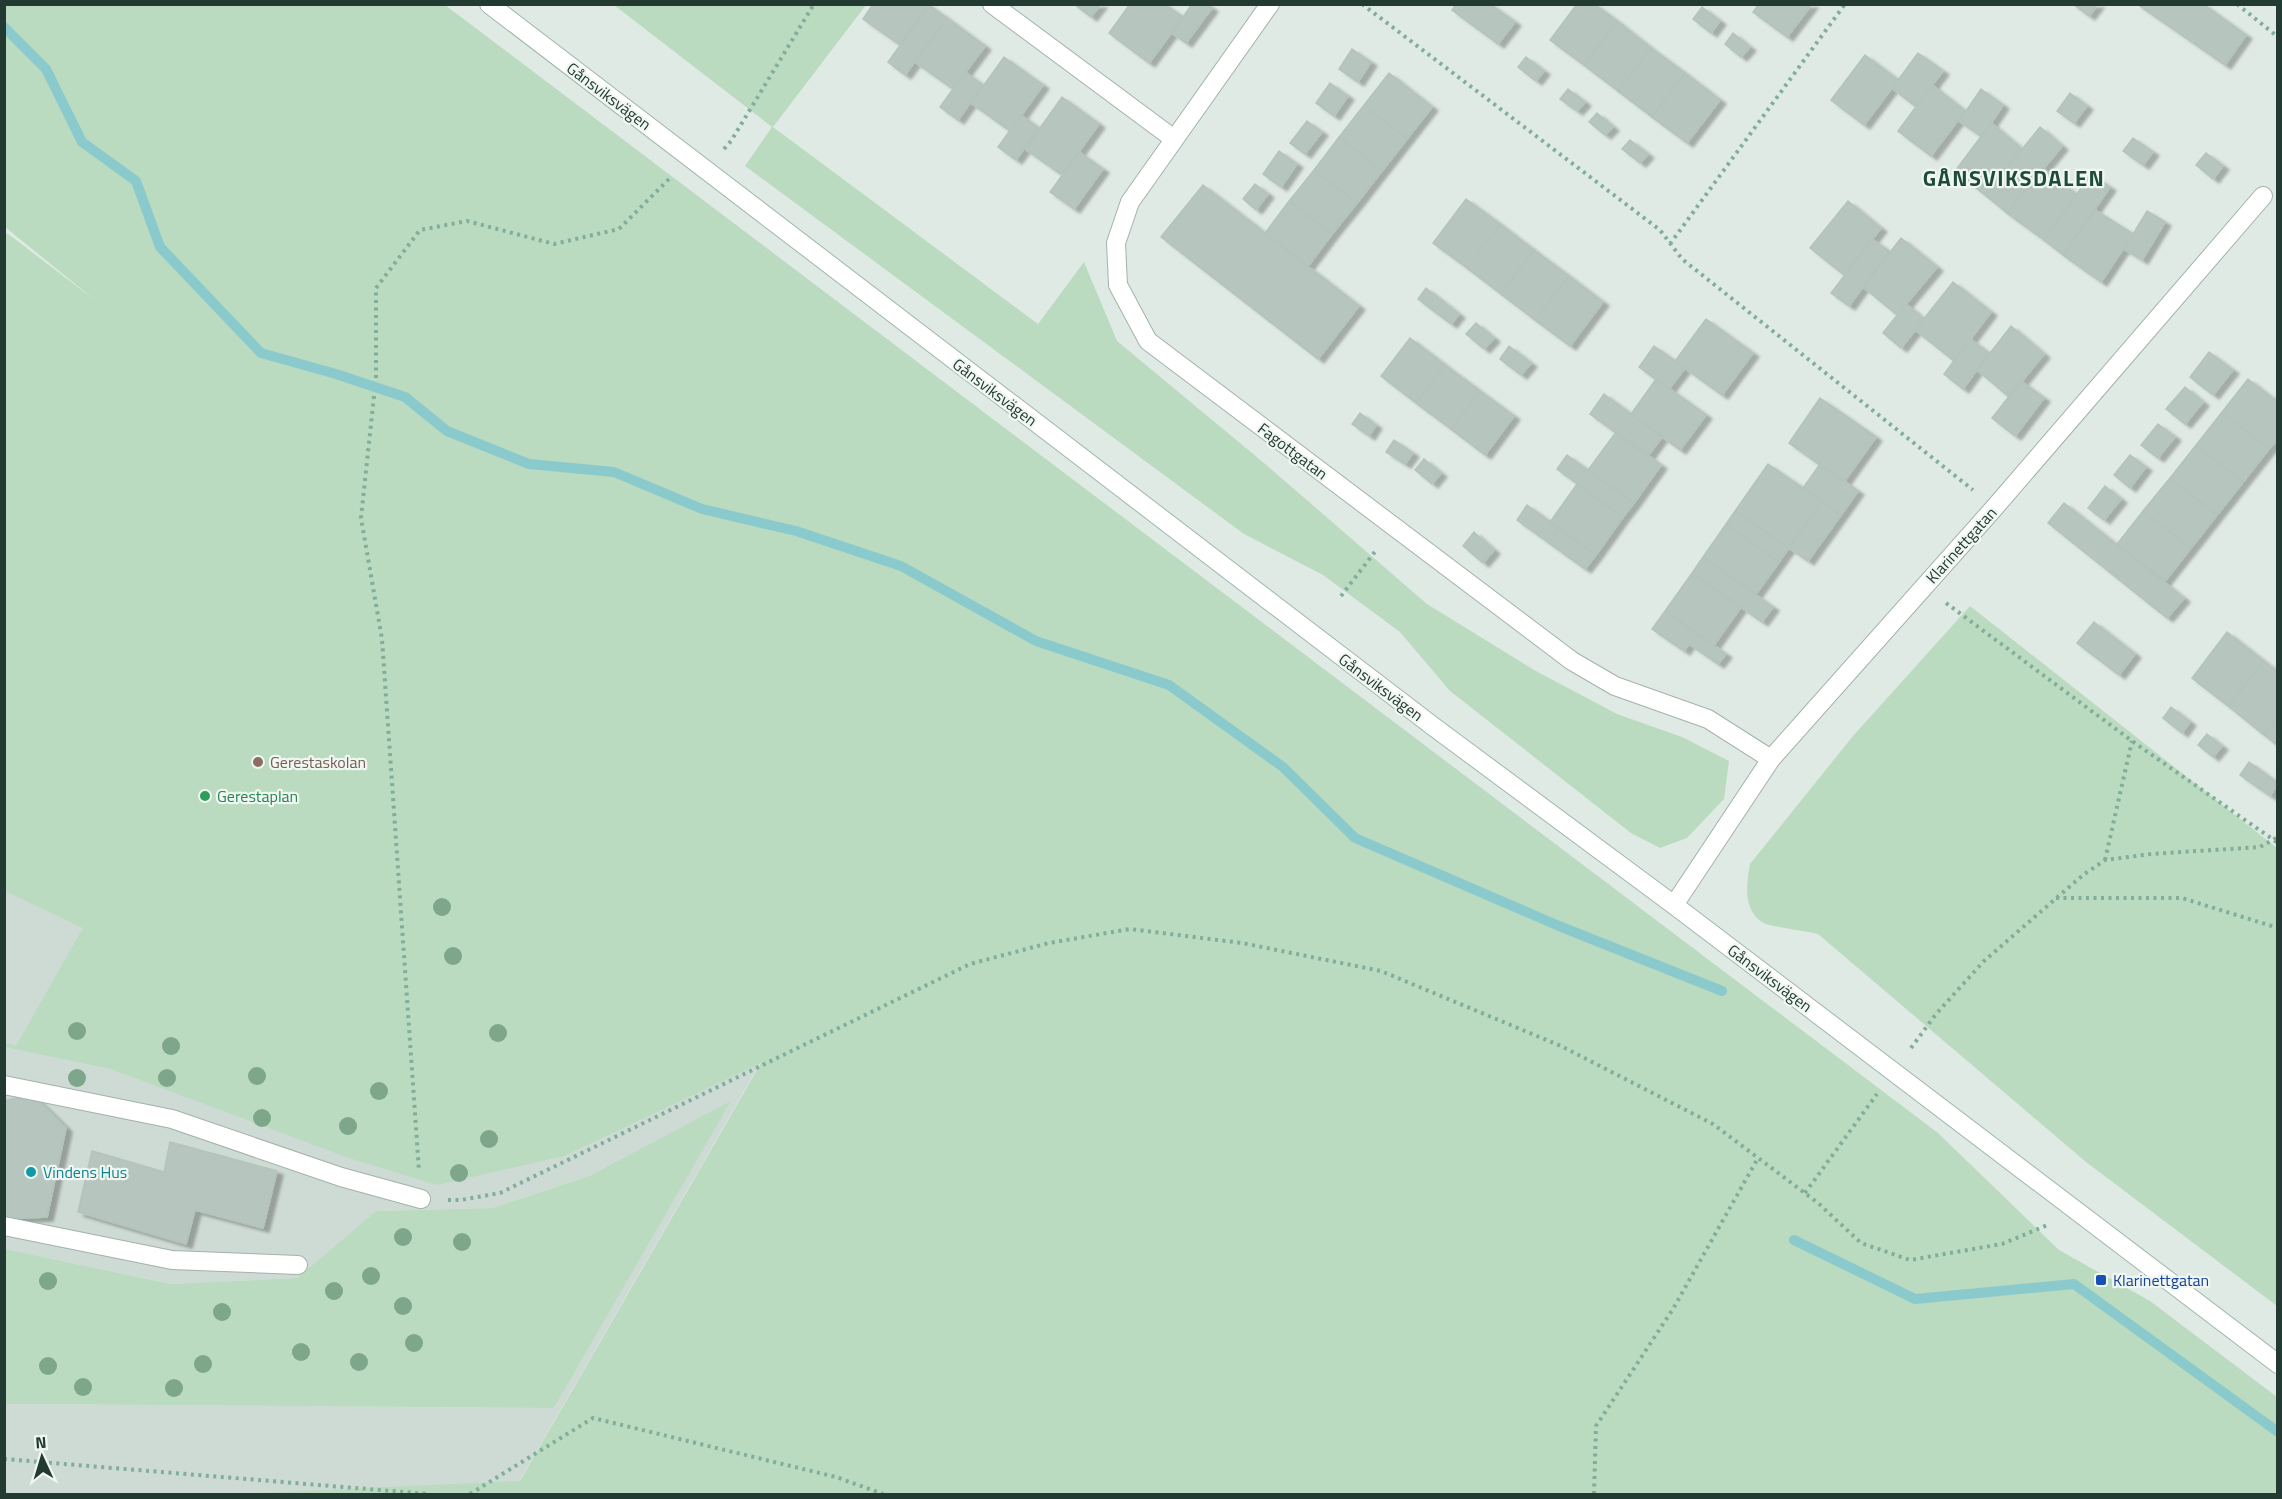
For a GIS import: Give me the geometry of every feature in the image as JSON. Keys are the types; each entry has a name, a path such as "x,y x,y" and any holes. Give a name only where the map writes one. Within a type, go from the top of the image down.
{"main road":[{"name":"Gånsviksvägen","path":"489,4 1434,727 1674,905 2277,1364"},
{"path":"992,4 1174,140"},
{"name":"Fagottgatan","path":"1270,4 1130,202 1116,243 1118,285 1148,341 1572,661 1615,686 1708,719 1771,759"},
{"name":"Klarinettgatan","path":"1674,905 1771,759 1995,507 2263,196"},
{"path":"4,1085 172,1119 340,1177 421,1199"},
{"path":"4,1226 172,1260 298,1265"}],"path":[{"path":"376,378 376,288 420,230 467,221 554,244 619,229 670,178 706,170 731,141 814,4"},
{"path":"1362,4 1660,230 1682,259 1995,507"},
{"path":"1671,244 1845,4"},
{"path":"2237,4 2277,37"},
{"path":"374,396 361,518 382,639 421,1199 461,1200 500,1193 970,964 1049,943 1130,929 1242,943 1381,971 1562,1046 1713,1124 1805,1193 1861,1243 1910,1260 2002,1244 2079,1213"},
{"path":"1341,596 1395,527"},
{"path":"1924,587 2132,741 2277,843"},
{"path":"2106,860 2132,741"},
{"path":"1911,1048 1936,1014 1984,961 2055,898 2106,860 2151,854 2260,847 2277,837"},
{"path":"2055,898 2182,898 2277,928"},
{"path":"1805,1193 1878,1093"},
{"path":"1594,1494 1596,1426 1673,1309 1758,1158"},
{"path":"471,1494 593,1418 837,1477 883,1494"},
{"path":"4,1459 428,1494"}],"shaded area":[{"name":"Gerestaskolan","path":"4,233 555,654 777,1034 512,1494 5,1494 5,1404 554,1408 730,1102 589,1176 492,1208 376,1211 297,1278 171,1284 5,1249"}],"green space":[{"path":"5,4 445,5 1938,1133 2059,1250 2150,1301 2277,1397 2277,1494 236,1494 520,1481 761,1063 564,1156 437,1185 346,1157 111,1069 5,1047 5,1043 16,1046 83,928 5,891 4,237 7,233 96,301 5,227"},
{"path":"614,5 866,5 773,127 1038,324 1084,262 1117,341 1264,463 1427,604 1534,670 1617,714 1682,737 1729,761 1724,799 1687,838 1660,848 1631,833 1450,691 1400,632 1323,575 1244,534 745,166 772,127"},
{"path":"1970,606 2277,848 2277,1306 2086,1162 1818,934 1766,924 1751,910 1747,895 1750,864 1853,736"},
{"path":"731,1101 554,1408 5,1404 5,1249 171,1284 297,1278 376,1211 492,1208 589,1176"}],"building":[{"path":"873,4 929,5 900,45 863,19"},
{"path":"1074,4 1101,4 1091,17"},
{"path":"1130,4 1164,4 1183,17 1149,63 1109,33"},
{"path":"1192,4 1207,4 1212,8 1186,43 1172,33"},
{"path":"1456,4 1490,4 1515,22 1498,44 1452,10"},
{"path":"1577,4 1594,4 1617,21 1584,65 1550,40"},
{"path":"1759,4 1812,4 1787,37 1753,12"},
{"path":"2073,4 2098,4 2089,16"},
{"path":"2137,4 2203,4 2246,35 2225,65"},
{"path":"929,5 947,18 905,75 888,62"},
{"path":"1702,7 1720,21 1711,33 1693,19"},
{"path":"947,18 985,46 953,89 915,62"},
{"path":"1617,21 1651,48 1618,91 1584,65"},
{"path":"1733,33 1750,47 1741,57 1725,44"},
{"path":"1651,48 1685,73 1652,117 1618,91"},
{"path":"1352,49 1371,62 1358,82 1339,69"},
{"path":"1918,53 1943,71 1916,107 1892,88"},
{"path":"1865,55 1898,80 1864,125 1831,100"},
{"path":"1004,57 1043,85 1010,131 971,103"},
{"path":"1526,57 1544,71 1536,81 1518,67"},
{"path":"965,72 983,85 958,120 940,107"},
{"path":"1389,73 1432,107 1407,139 1364,105"},
{"path":"1685,73 1720,100 1687,143 1652,117"},
{"path":"1330,83 1348,96 1334,116 1316,103"},
{"path":"1932,85 1965,111 1931,156 1898,131"},
{"path":"1568,89 1585,102 1577,111 1560,99"},
{"path":"1981,89 2003,105 1982,137 1959,121"},
{"path":"2070,93 2087,106 2074,123 2057,111"},
{"path":"1062,97 1099,124 1062,175 1025,149"},
{"path":"1364,105 1407,139 1382,171 1339,137"},
{"path":"1597,113 1613,127 1605,135 1589,122"},
{"path":"1021,115 1039,128 1016,160 998,147"},
{"path":"1307,121 1322,132 1305,154 1290,143"},
{"path":"1991,123 2022,149 1985,195 1955,171"},
{"path":"2040,127 2062,146 2007,213 1985,195"},
{"path":"1339,137 1382,171 1357,203 1314,170"},
{"path":"2133,138 2153,152 2143,165 2123,151"},
{"path":"1630,140 1648,154 1640,163 1622,149"},
{"path":"1279,151 1297,164 1281,187 1263,174"},
{"path":"1079,152 1103,169 1074,209 1050,192"},
{"path":"2206,153 2223,166 2213,179 2196,165"},
{"path":"2043,168 2077,195 2044,240 2007,213"},
{"path":"1314,170 1357,203 1332,234 1289,201"},
{"path":"2091,174 2110,187 2063,255 2044,240"},
{"path":"1255,184 1268,194 1256,210 1243,199"},
{"path":"1203,185 1359,306 1318,359 1161,237"},
{"path":"1466,199 1500,224 1467,268 1433,243"},
{"path":"1289,201 1332,234 1308,266 1265,233"},
{"path":"1848,201 1881,228 1844,275 1810,248"},
{"path":"2095,210 2133,234 2101,282 2063,255"},
{"path":"2147,211 2165,222 2142,260 2124,249"},
{"path":"1500,224 1534,250 1501,294 1467,268"},
{"path":"1901,238 1937,267 1897,315 1863,287"},
{"path":"1872,239 1889,251 1849,306 1831,293"},
{"path":"1534,250 1569,276 1535,320 1501,294"},
{"path":"1569,276 1603,302 1570,346 1535,320"},
{"path":"1953,282 1991,312 1954,361 1915,330"},
{"path":"1426,288 1459,314 1451,324 1418,299"},
{"path":"1906,304 1924,319 1901,348 1883,333"},
{"path":"1706,319 1753,353 1722,395 1675,361"},
{"path":"1476,323 1494,338 1484,349 1466,334"},
{"path":"2011,326 2044,354 2009,397 1977,370"},
{"path":"1410,338 1445,365 1416,403 1381,376"},
{"path":"1970,339 1989,353 1963,389 1944,374"},
{"path":"1509,346 1531,363 1521,375 1500,359"},
{"path":"1654,346 1685,368 1669,389 1639,367"},
{"path":"2209,352 2233,370 2213,395 2190,377"},
{"path":"1445,365 1480,391 1451,429 1416,403"},
{"path":"1656,379 1706,415 1680,450 1631,414"},
{"path":"2248,379 2278,402 2278,439 2269,449 2222,412"},
{"path":"2021,381 2044,398 2015,436 1992,418"},
{"path":"2185,387 2203,402 2185,424 2166,409"},
{"path":"1480,391 1514,416 1485,455 1451,429"},
{"path":"1604,394 1662,437 1648,456 1590,414"},
{"path":"1820,398 1876,437 1844,482 1789,443"},
{"path":"2222,412 2269,449 2243,482 2196,445"},
{"path":"1360,413 1376,425 1369,436 1352,424"},
{"path":"2158,424 2175,437 2158,458 2141,445"},
{"path":"1616,432 1661,465 1634,503 1588,470"},
{"path":"1394,440 1413,453 1405,464 1386,452"},
{"path":"2196,445 2243,482 2217,515 2170,478"},
{"path":"1567,455 1634,503 1623,517 1557,469"},
{"path":"2130,455 2146,467 2130,488 2114,475"},
{"path":"1424,459 1441,473 1432,484 1415,470"},
{"path":"1768,464 1822,501 1789,548 1735,511"},
{"path":"1820,464 1858,491 1841,515 1803,488"},
{"path":"2170,478 2217,515 2191,548 2143,511"},
{"path":"1577,484 1623,517 1596,555 1550,522"},
{"path":"2105,486 2121,499 2104,520 2088,508"},
{"path":"1822,501 1841,515 1808,561 1789,548"},
{"path":"2064,503 2184,598 2167,618 2048,523"},
{"path":"1527,505 1559,528 1549,543 1517,520"},
{"path":"1735,511 1789,548 1779,562 1726,524"},
{"path":"2143,511 2191,548 2165,581 2117,544"},
{"path":"1726,524 1779,562 1756,594 1703,557"},
{"path":"1559,528 1596,555 1585,569 1549,543"},
{"path":"1474,532 1494,550 1483,563 1463,546"},
{"path":"1703,557 1773,607 1762,622 1692,573"},
{"path":"1692,573 1741,607 1714,645 1665,611"},
{"path":"1665,611 1726,654 1718,664 1689,644 1684,651 1652,629"},
{"path":"2094,622 2135,654 2119,675 2077,643"},
{"path":"2227,632 2264,661 2228,706 2192,678"},
{"path":"2264,661 2278,672 2278,718 2264,735 2228,706"},
{"path":"2171,707 2190,722 2182,733 2163,718"},
{"path":"2278,718 2278,746 2264,735"},
{"path":"2207,734 2222,746 2213,757 2198,745"},
{"path":"2249,762 2278,783 2270,796 2240,775"},
{"name":"Vindens Hus","path":"31,1094 66,1128 47,1217 4,1219 4,1101"},
{"path":"170,1142 277,1171 263,1228 195,1210 186,1244 78,1212 92,1151 164,1172"}],"waterway":[{"path":"4,27 46,69 82,142 136,181 160,247 261,353 336,374 405,397 447,431 529,464 614,472 702,509 796,531 901,566 1036,641 1169,685 1283,767 1355,838 1559,926 1722,991"},
{"path":"1794,1240 1915,1299 2074,1284 2278,1432"}],"place":[{"name":"Gerestaskolan","path":"258,762"},
{"name":"Gerestaplan","path":"205,796"},
{"name":"Vindens Hus","path":"31,1172"},
{"name":"Klarinettgatan","path":"2101,1280"}],"district":[{"name":"GÅNSVIKSDALEN","path":"2014,178"}]}
